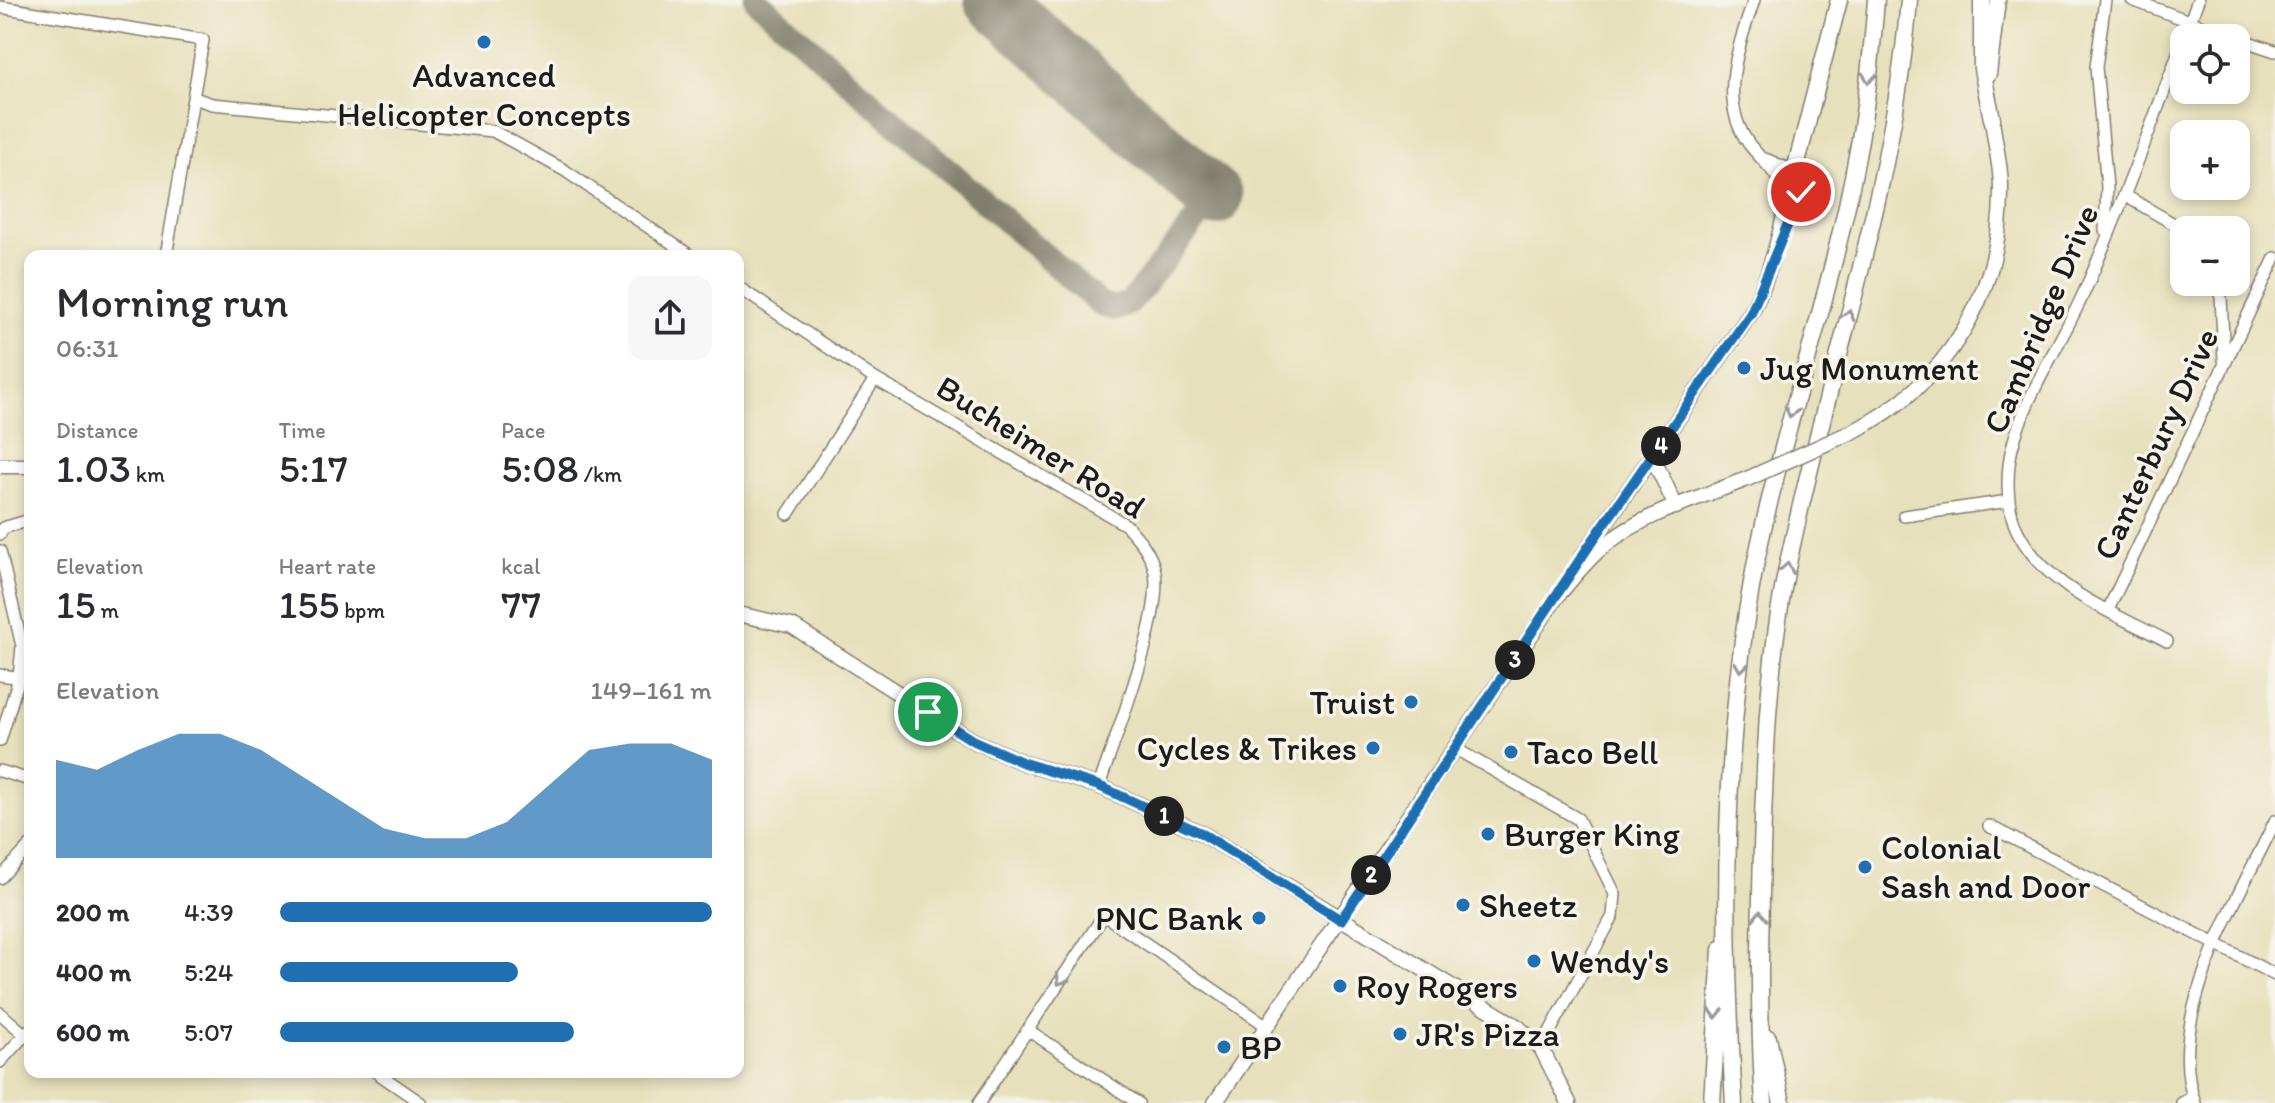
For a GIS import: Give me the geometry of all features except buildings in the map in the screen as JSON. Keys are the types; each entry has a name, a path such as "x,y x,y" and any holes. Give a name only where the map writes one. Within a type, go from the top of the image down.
{"highway":[{"path":"1795,170 1839,0"},
{"path":"1712,1103 1717,991 1729,880 1737,704 1756,564 1777,460 1857,157 1876,0"},
{"path":"1764,1103 1760,994 1765,755 1777,623 1799,513 1888,159 1903,72 1909,0"},
{"path":"1982,0 1982,69 1992,119"},
{"path":"1729,880 1734,1103"},
{"path":"1760,994 1782,1103"}],"main road":[{"path":"1558,595 1603,546 1676,507 1854,431 1898,405 1935,372 1976,310 1994,261 2001,209 2000,163 1992,119 1989,62 1998,0"},
{"path":"1215,1103 1751,313 1767,282 1795,170"},
{"path":"1653,458 1676,507"},
{"path":"0,466 24,466"},
{"path":"744,615 792,626 972,740 1024,763 1099,786 1201,833 1505,1018 1541,1048 1569,1103"}],"street":[{"path":"1754,0 1736,56 1732,82 1738,123 1751,147 1782,185 1784,214"},
{"path":"2103,248 2107,187 2096,67 2105,0"},
{"path":"2132,0 2193,24"},
{"name":"Cambridge Drive","path":"2167,641 2065,587 2039,564 2017,530 2009,501 2012,450 2026,410 2062,341 2103,248 2198,0"},
{"path":"0,7 203,40 167,250"},
{"path":"2250,43 2275,51"},
{"path":"194,98 212,104 493,131 519,142 564,170 682,250"},
{"path":"1762,158 1795,170 1803,186 1781,234"},
{"path":"2124,195 2170,222"},
{"name":"Canterbury Drive","path":"2108,610 2275,258"},
{"name":"Bucheimer Road","path":"744,291 875,379 1126,525 1146,547 1155,574 1153,617 1099,786"},
{"path":"2221,296 2224,364"},
{"path":"788,514 875,379"},
{"path":"1904,516 2009,501"},
{"path":"0,534 3,528 24,522"},
{"path":"0,551 22,646 24,678 0,741"},
{"path":"0,675 24,678"},
{"path":"1456,749 1578,819 1615,894 1613,916 1541,1048"},
{"path":"0,771 24,778"},
{"path":"2190,1101 2187,1060 2193,1007 2216,946 2275,821"},
{"path":"1989,826 2275,975"},
{"path":"0,878 24,852"},
{"path":"979,1103 1104,915 1267,1026"},
{"path":"0,1013 24,1031"},
{"path":"1028,1030 1138,1103"},
{"path":"0,1062 24,1038"},
{"path":"385,1078 421,1103"}],"taxiway":[{"path":"756,0 1101,305 1116,309 1130,303 1214,197"}],"runway":[{"path":"993,0 1214,197"}],"place":[{"name":"Advanced Helicopter Concepts","path":"484,42"},
{"name":"Jug Monument","path":"1744,368"},
{"name":"Truist","path":"1411,702"},
{"name":"Cycles & Trikes","path":"1373,748"},
{"name":"Taco Bell","path":"1511,752"},
{"name":"Burger King","path":"1488,834"},
{"name":"Colonial Sash and Door","path":"1865,867"},
{"name":"Sheetz","path":"1463,905"},
{"name":"PNC Bank","path":"1259,918"},
{"name":"Wendy's","path":"1534,961"},
{"name":"Roy Rogers","path":"1340,986"},
{"name":"JR's Pizza","path":"1400,1034"},
{"name":"BP","path":"1224,1047"}],"route":[{"path":"928,712 972,740 1024,763 1099,786 1201,833 1341,920 1587,549 1751,313 1767,282 1781,234 1801,192"}]}
